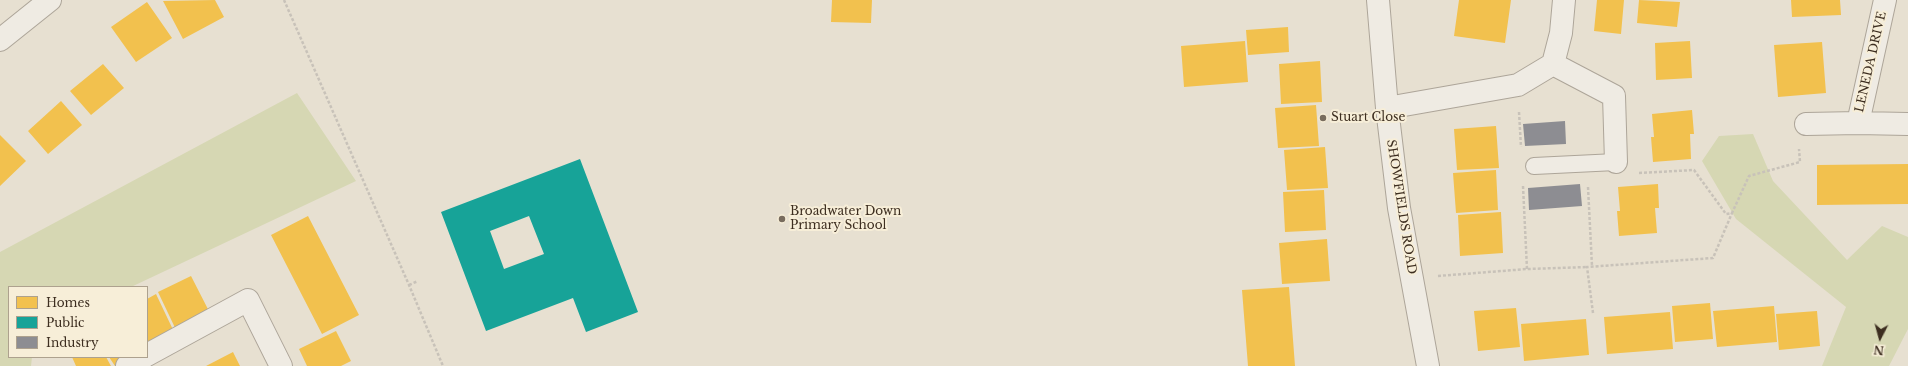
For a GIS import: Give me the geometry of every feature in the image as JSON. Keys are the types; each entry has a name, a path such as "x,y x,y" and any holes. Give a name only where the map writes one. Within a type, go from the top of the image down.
{"street":[{"path":"0,40 50,0"},
{"name":"SHOWFIELDS ROAD","path":"1378,0 1387,108 1399,208 1428,366"},
{"path":"1387,108 1518,85 1553,64 1561,33 1564,0"},
{"name":"LENEDA DRIVE","path":"1858,124 1885,0"},
{"path":"1553,64 1614,96 1616,162"},
{"name":"LENEDA DRIVE","path":"1806,124 1908,124"},
{"path":"148,354 248,300 279,363"},
{"path":"127,366 142,358"}],"lane":[{"path":"1534,166 1616,162"}],"path":[{"path":"284,0 443,366"},
{"path":"1412,278 1528,268 1587,267 1713,258 1748,176 1800,162 1798,145 1806,124"},
{"path":"1616,162 1625,174 1694,170 1726,214 1732,212"},
{"path":"1586,163 1592,266"},
{"path":"1587,267 1593,313"},
{"path":"409,285 418,281"}],"green space":[{"path":"297,93 356,181 133,286 8,286 8,358 32,358 31,366 0,366 0,252"},
{"path":"1753,134 1773,181 1847,260 1882,226 1908,237 1908,329 1889,366 1822,366 1846,307 1736,219 1702,161 1719,136"}],"building: Homes":[{"path":"215,0 224,17 183,39 163,1"},
{"path":"832,0 872,0 871,23 831,22"},
{"path":"1459,0 1511,0 1505,43 1454,36"},
{"path":"1597,0 1624,0 1621,34 1594,31"},
{"path":"1639,0 1680,2 1677,27 1637,23"},
{"path":"1791,0 1840,0 1841,15 1792,17"},
{"path":"147,2 172,38 136,62 111,27"},
{"path":"1288,27 1289,52 1248,55 1246,30"},
{"path":"1245,41 1248,82 1184,87 1181,46"},
{"path":"1690,41 1692,78 1656,80 1655,43"},
{"path":"1822,42 1826,93 1778,97 1774,45"},
{"path":"1320,61 1322,102 1281,104 1279,64"},
{"path":"103,64 124,88 91,115 70,91"},
{"path":"61,101 82,125 48,154 28,131"},
{"path":"1316,105 1319,146 1278,148 1275,108"},
{"path":"1692,110 1694,134 1690,134 1691,159 1653,162 1651,137 1654,137 1652,114"},
{"path":"1496,126 1499,168 1457,170 1454,129"},
{"path":"0,135 26,161 0,186"},
{"path":"1325,147 1328,188 1287,190 1284,150"},
{"path":"1908,164 1908,204 1817,205 1817,165"},
{"path":"1496,170 1498,210 1456,213 1453,173"},
{"path":"1658,184 1659,208 1655,208 1657,233 1619,236 1617,211 1620,211 1618,187"},
{"path":"1324,190 1326,230 1285,232 1283,192"},
{"path":"1501,212 1503,253 1460,256 1458,215"},
{"path":"308,216 359,315 322,334 271,235"},
{"path":"1327,239 1330,281 1282,284 1279,243"},
{"path":"191,276 212,317 178,334 158,292"},
{"path":"1289,287 1295,366 1248,366 1242,290"},
{"path":"156,294 176,336 151,348 148,341 148,298"},
{"path":"1710,303 1713,339 1675,342 1672,306"},
{"path":"1774,306 1777,342 1717,347 1713,311"},
{"path":"1516,308 1520,347 1478,351 1474,311"},
{"path":"1817,311 1820,346 1779,350 1776,314"},
{"path":"1670,312 1673,349 1607,354 1604,317"},
{"path":"1586,319 1589,355 1524,361 1521,324"},
{"path":"336,331 351,361 341,366 307,366 299,349"},
{"path":"233,352 240,366 206,366"},
{"path":"72,358 107,358 111,366 76,366"},
{"path":"110,358 131,358 115,366"}],"building: Public":[{"path":"580,159 638,312 586,332 573,298 486,331 441,212","holes":["529,216 544,254 504,269 490,231"]}],"building: Industry":[{"path":"1565,121 1566,144 1525,146 1523,124"},
{"path":"1580,184 1582,206 1529,210 1528,188"}],"place":[{"name":"Stuart Close","path":"1323,118"},
{"name":"Broadwater Down Primary School","path":"782,219"}]}
